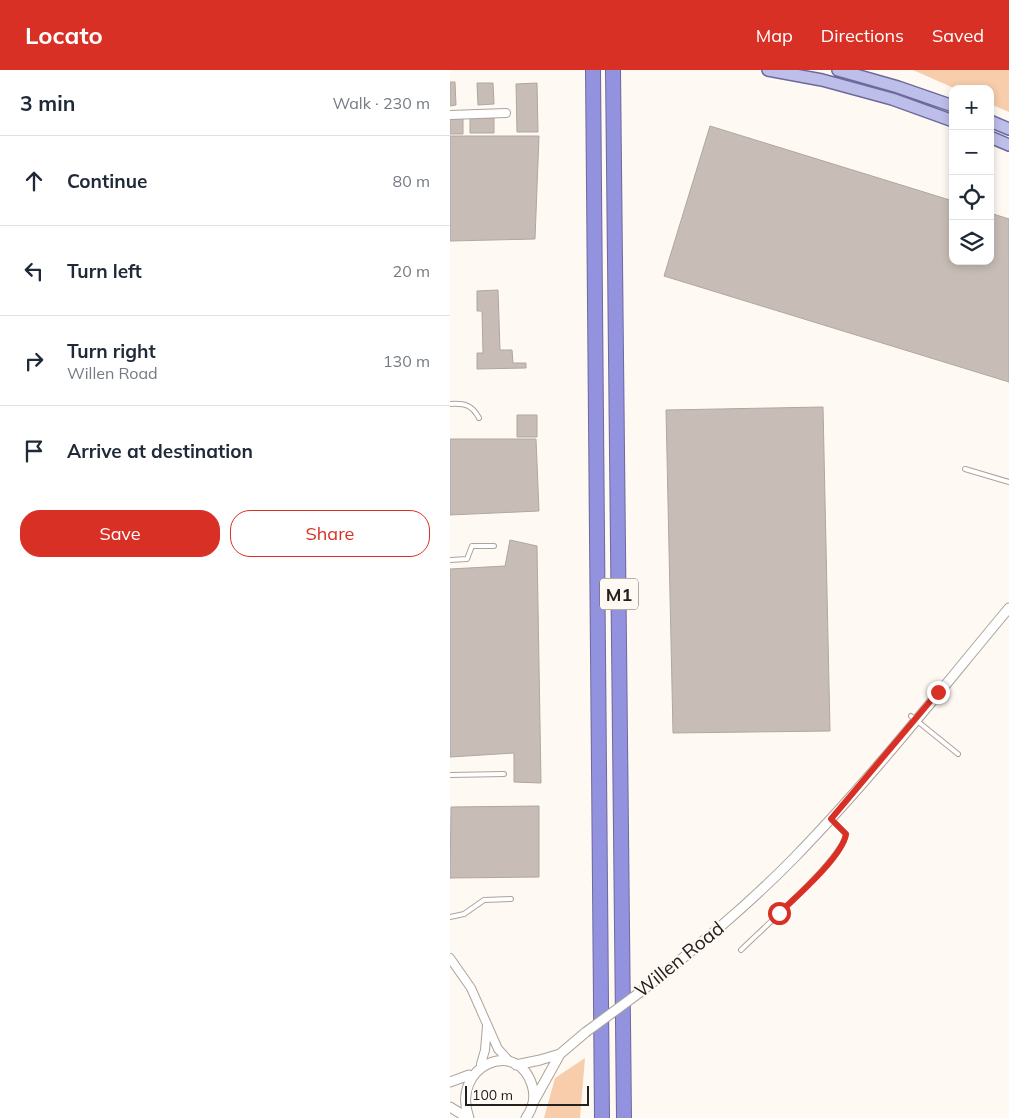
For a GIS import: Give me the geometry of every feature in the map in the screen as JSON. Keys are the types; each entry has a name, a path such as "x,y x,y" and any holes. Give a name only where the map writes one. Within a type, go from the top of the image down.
{"highway":[{"name":"M1","path":"593,70 602,1118"},
{"name":"M1","path":"613,70 624,1118"}],"main road":[{"path":"768,70 822,80 892,99 949,120"},
{"path":"838,70 898,87 949,105"},
{"path":"994,123 1009,129"},
{"path":"994,139 1009,145"}],"street":[{"path":"450,115 506,113"},
{"name":"Willen Road","path":"529,1116 534,1102 560,1054 709,938 794,858 831,819 1009,600"},
{"name":"Willen Road","path":"794,858 826,816 1009,608"},
{"path":"450,958 471,988 498,1049 524,1072 530,1081 534,1091 534,1102"},
{"path":"450,1082 469,1075 482,1064 487,1024"},
{"name":"Willen Road","path":"482,1064 501,1060 513,1064 540,1060 560,1054"},
{"path":"469,1075 463,1086 462,1097 464,1109 469,1118"},
{"path":"450,1107 469,1118"}],"lane":[{"path":"450,404 469,406 475,410 479,418"},
{"path":"965,469 1009,482"},
{"path":"450,560 467,558 472,546 494,546"},
{"path":"913,718 958,754"},
{"path":"450,775 504,774"},
{"path":"741,950 836,855 845,840 846,834 831,819"},
{"path":"450,917 464,914 484,900 511,899"}],"shaded area":[{"path":"913,70 1009,70 1009,112 994,106 994,85 949,86"},
{"path":"585,1058 580,1118 544,1118 555,1078"}],"building":[{"path":"450,82 455,82 456,105 450,106"},
{"path":"477,83 493,83 494,104 478,105"},
{"path":"537,83 538,132 517,132 516,84"},
{"path":"450,118 463,118 463,134 450,134"},
{"path":"470,118 494,118 494,133 470,133"},
{"path":"710,126 949,200 949,265 994,265 994,214 1009,219 1009,382 664,276"},
{"path":"450,136 539,136 535,239 450,241"},
{"path":"498,290 500,350 512,350 513,363 526,363 526,368 477,369 477,353 483,353 482,311 477,311 477,291"},
{"path":"823,407 830,731 673,733 666,410"},
{"path":"517,415 537,415 537,437 517,437"},
{"path":"450,439 536,439 539,511 450,515"},
{"path":"510,540 537,546 541,783 514,782 514,753 450,757 450,569 505,566"},
{"path":"539,806 539,877 450,878 451,807"}],"route":[{"path":"779,913 836,855 845,840 846,834 831,819 938,692"}]}
